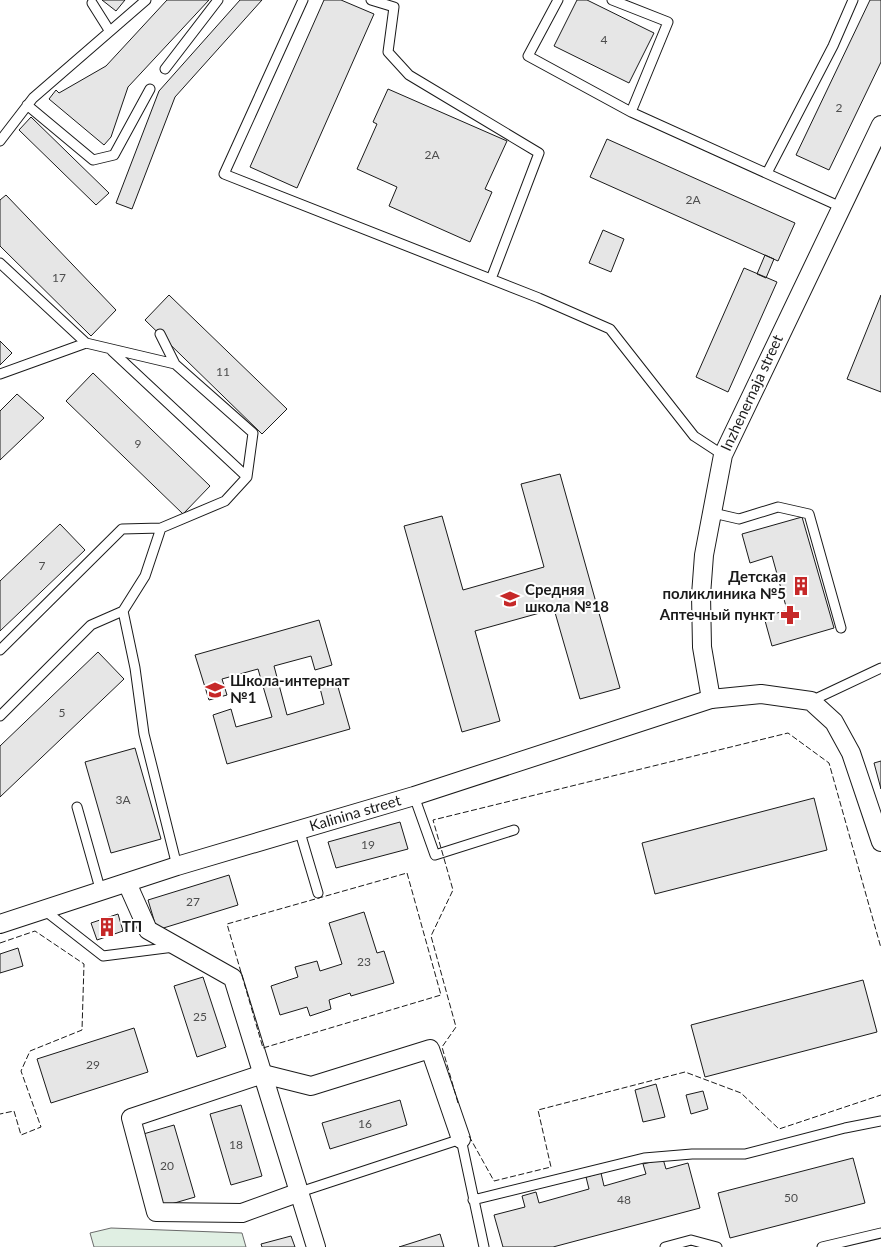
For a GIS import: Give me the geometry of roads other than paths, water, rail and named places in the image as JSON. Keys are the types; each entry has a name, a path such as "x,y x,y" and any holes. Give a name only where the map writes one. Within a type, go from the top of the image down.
{"street":[{"name":"Inzhenernaja street","path":"711,700 702,647 701,595 704,555 722,455 881,125"},
{"path":"711,700 761,694 811,701 834,722 850,753 881,842"},
{"name":"Kalinina street","path":"0,924 177,866 414,796 711,700"},
{"path":"128,883 148,930 233,978 316,1247"},
{"path":"300,1192 242,1213 156,1212 131,1118 263,1074 311,1086 430,1049 462,1139"}],"lane":[{"path":"0,141 33,98 109,30 146,0"},
{"path":"165,69 218,0"},
{"path":"303,0 224,174 491,279 610,329 694,436 722,455"},
{"path":"371,0 394,7 388,52 409,74 539,153 491,279"},
{"path":"558,0 528,56 631,112 841,207"},
{"path":"612,0 668,22 631,112"},
{"path":"767,174 833,46 853,0"},
{"path":"92,2 109,30"},
{"path":"27,105 93,160 114,154 150,89"},
{"path":"0,263 86,344"},
{"path":"0,650 122,530 161,528 225,501 247,478 253,433 176,364 160,334"},
{"path":"0,374 86,344 176,364"},
{"path":"111,349 247,478"},
{"path":"713,513 740,519 778,507 810,514 841,628"},
{"path":"0,716 90,625 123,611 145,576 161,528"},
{"path":"123,611 135,668 144,734 177,866"},
{"path":"811,701 881,668"},
{"path":"414,796 435,855 514,830"},
{"path":"77,807 101,892"},
{"path":"299,829 318,893"},
{"path":"44,910 103,956 177,946"},
{"path":"474,1200 644,1158 692,1154 746,1154 845,1128 881,1121"},
{"path":"300,1192 462,1139 484,1247"},
{"path":"822,1247 881,1233"},
{"path":"665,1247 691,1240 717,1247"}],"place":[{"name":"Детская поликлиника №5","path":"801,586"},
{"name":"Средняя школа №18","path":"510,599"},
{"name":"Аптечный пункт","path":"790,615"},
{"name":"Школа-интернат №1","path":"215,690"},
{"name":"ТП","path":"107,927"}]}
